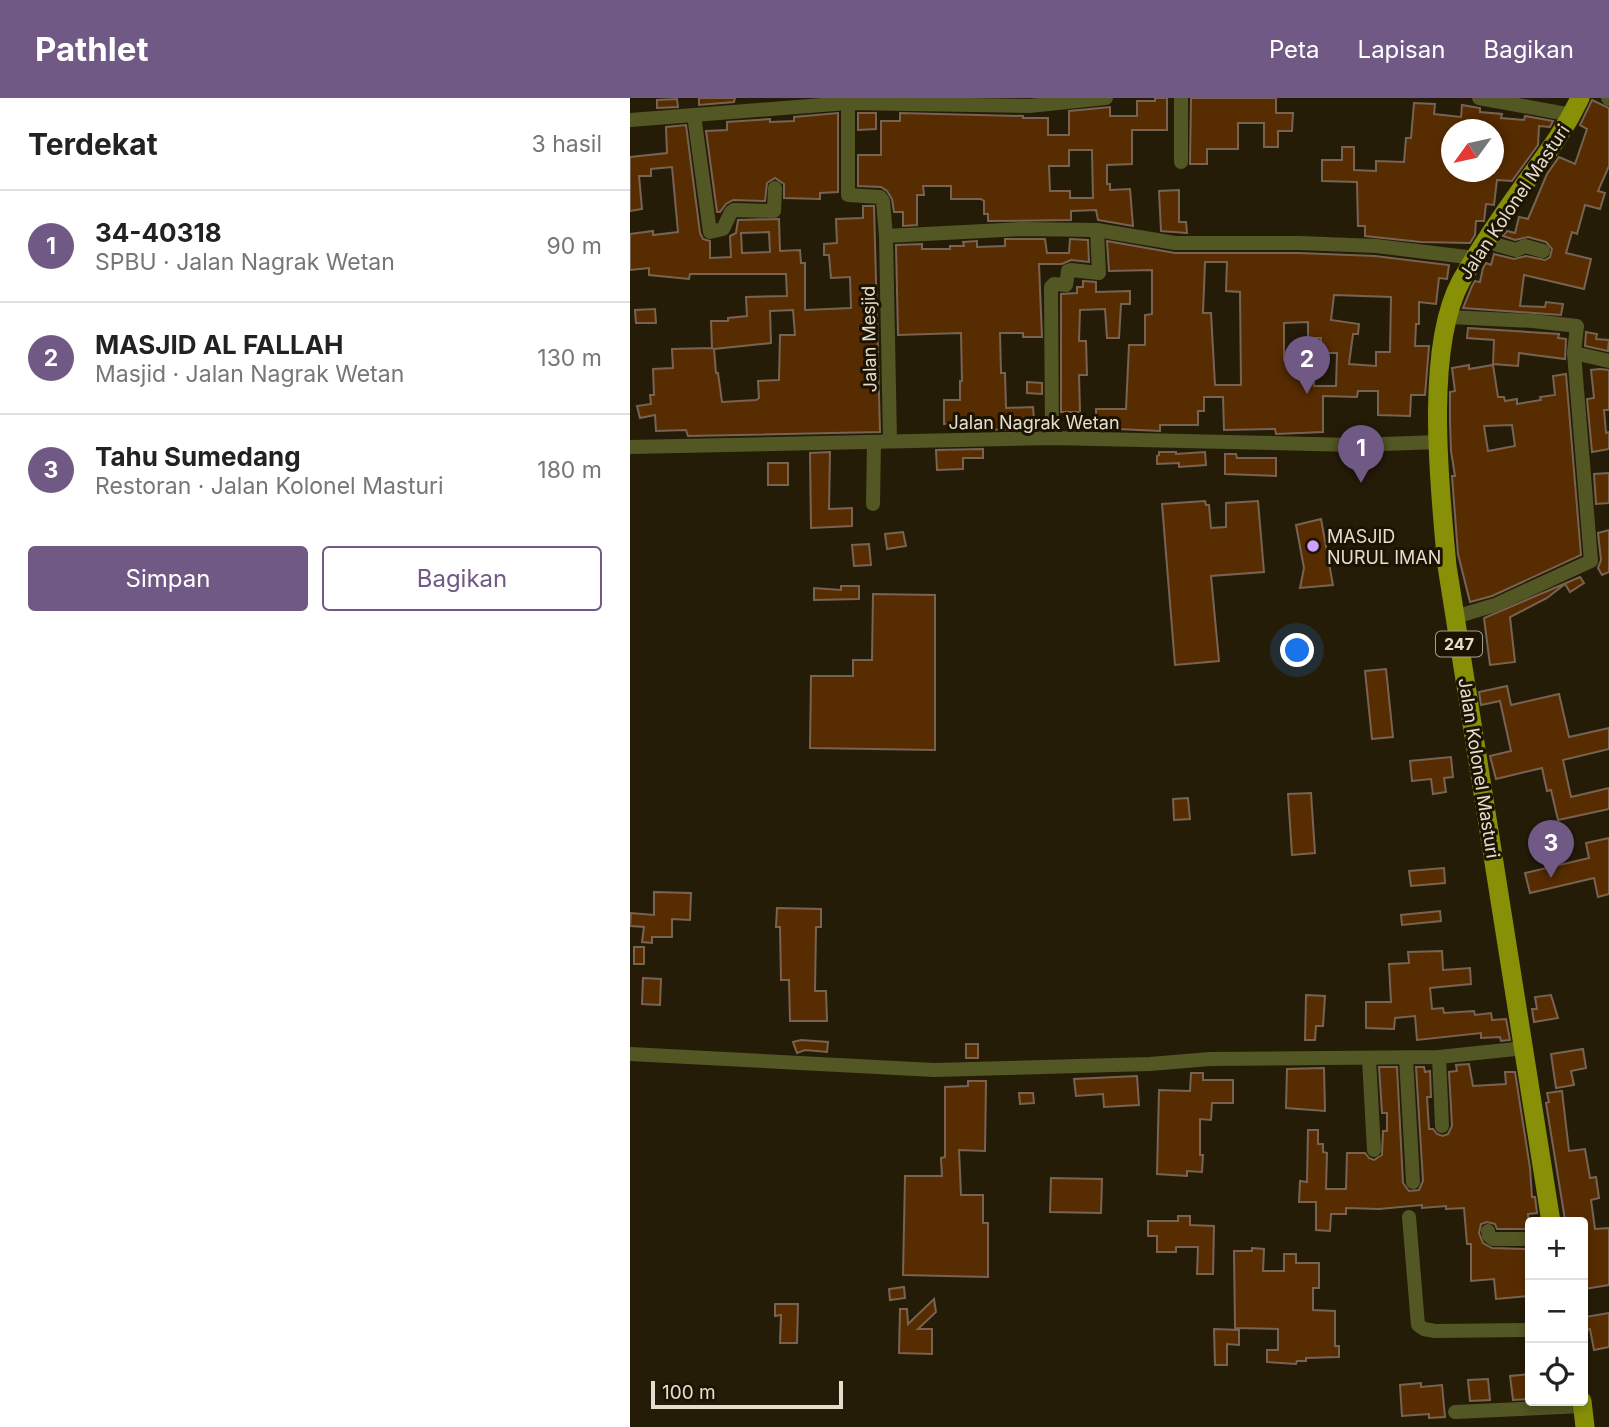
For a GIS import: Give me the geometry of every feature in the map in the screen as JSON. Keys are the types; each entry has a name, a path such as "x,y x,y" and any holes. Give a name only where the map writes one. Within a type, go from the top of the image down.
{"main road":[{"name":"Jalan Kolonel Masturi","path":"1550,1217 1447,566 1438,442 1445,335 1460,284 1520,191 1556,144 1576,106"},
{"path":"1583,1406 1585,1427"}],"street":[{"path":"630,120 848,103 927,101 1030,106 1106,98"},
{"path":"1181,98 1181,162"},
{"path":"1479,98 1576,106"},
{"name":"Jalan Mesjid","path":"848,103 848,195 881,197 886,236 890,440"},
{"path":"694,115 710,232 723,229 734,210 774,211 775,188"},
{"path":"886,236 1021,229 1097,230 1175,243 1299,243 1481,250 1516,250 1524,246 1544,251"},
{"path":"1052,438 1051,287 1054,284 1066,285 1068,271 1071,270 1099,274 1097,230"},
{"path":"1449,317 1576,325 1574,353 1591,561 1495,605 1455,617"},
{"path":"1574,353 1609,361"},
{"name":"Jalan Nagrak Wetan","path":"630,447 1052,438 1355,445 1438,442"},
{"path":"873,504 874,442"},
{"path":"630,1054 934,1070 1150,1064 1210,1059 1439,1057 1525,1048"},
{"path":"1439,1057 1442,1126"},
{"path":"1406,1058 1413,1182"},
{"path":"1369,1059 1374,1150"},
{"path":"1409,1217 1418,1325 1435,1331 1525,1330"},
{"path":"1488,1231 1493,1239 1525,1239"},
{"path":"1455,1412 1540,1406"}],"building":[{"path":"699,98 735,98 734,102 699,105"},
{"path":"1155,98 1167,98 1167,130 1132,130 1132,164 1107,165 1107,184 1110,184 1110,190 1130,189 1133,226 1098,220 1096,210 1071,211 1071,220 988,221 988,214 984,214 984,201 981,199 951,199 951,186 923,186 924,195 917,195 917,225 903,226 903,212 894,212 892,199 887,191 881,187 858,186 858,155 881,155 881,121 900,121 900,113 1048,118 1048,135 1069,135 1069,111 1110,107 1110,116 1137,116 1137,101 1155,101","holes":["1069,150 1092,150 1093,198 1070,198 1070,191 1050,191 1049,166 1069,166"]},
{"path":"1191,98 1276,98 1276,113 1293,113 1292,131 1278,131 1278,147 1264,147 1264,123 1238,123 1238,149 1207,149 1207,164 1190,164"},
{"path":"677,99 678,107 657,108 657,100"},
{"path":"1592,100 1609,108 1609,166 1598,191 1605,193 1600,209 1585,205 1577,234 1572,232 1566,253 1591,259 1584,289 1524,275 1520,306 1545,307 1546,302 1563,304 1561,315 1463,308 1472,286 1475,281 1480,282 1483,268 1486,263 1491,265 1494,254 1514,259 1526,256 1545,260 1550,257 1552,249 1546,242 1528,237 1515,240 1503,236 1507,231 1515,233 1519,217 1528,219 1547,174 1559,157 1575,164 1587,129 1580,125"},
{"path":"1414,103 1435,104 1434,114 1461,117 1462,105 1480,108 1480,112 1502,114 1501,118 1524,120 1525,116 1553,121 1550,127 1539,126 1538,145 1512,181 1504,180 1504,119 1441,119 1441,182 1497,182 1494,205 1486,204 1484,221 1476,221 1475,235 1470,243 1421,242 1365,236 1365,226 1358,226 1357,182 1322,181 1322,160 1342,160 1342,147 1354,147 1354,170 1376,171 1376,161 1404,162 1406,138 1411,138"},
{"path":"838,113 838,192 820,193 820,199 784,198 784,184 775,178 767,183 765,201 733,200 717,212 706,131 727,130 727,122 770,119 770,122 794,121 794,117"},
{"path":"858,113 876,113 876,129 858,130"},
{"path":"686,125 700,233 703,239 710,241 710,258 731,257 730,236 736,233 738,220 779,219 780,251 800,250 801,263 805,263 805,310 851,308 850,277 831,278 829,255 824,255 824,244 837,243 836,219 863,218 863,206 874,206 880,432 688,436 686,430 656,431 655,415 640,418 637,406 651,404 650,395 654,395 653,369 673,368 672,349 712,348 711,321 728,321 728,318 747,316 746,297 787,296 786,274 690,274 689,279 649,275 649,268 630,270 630,234 678,232 672,167 651,169 651,176 639,176 642,209 630,211 630,157 667,153 666,127","holes":["769,232 770,252 742,253 741,233","793,310 795,335 780,335 779,380 758,381 759,398 756,400 722,402 714,349 771,343 770,311"]},
{"path":"1179,190 1179,222 1186,222 1187,233 1161,231 1159,191"},
{"path":"1005,239 1045,239 1047,253 1069,253 1070,239 1088,240 1089,262 1071,260 1062,264 1039,264 1042,337 1023,337 1023,333 1000,333 1001,373 1005,373 1006,408 1033,407 1034,420 1030,420 1031,429 967,430 963,429 962,423 944,424 944,400 960,400 961,333 898,335 896,245 922,244 922,249 950,249 950,246 964,246 963,242 977,241 977,247 1005,246"},
{"path":"1107,241 1175,253 1375,256 1449,265 1447,279 1439,278 1436,304 1419,302 1415,346 1429,346 1425,395 1411,395 1410,416 1378,415 1378,391 1358,391 1357,397 1323,396 1323,432 1276,434 1275,429 1224,430 1223,397 1204,397 1204,411 1198,411 1198,425 1160,425 1160,431 1096,428 1096,409 1126,409 1129,345 1145,345 1145,315 1152,314 1152,270 1109,271","holes":["1205,262 1227,262 1226,291 1240,292 1241,385 1215,385 1211,313 1203,313","1334,295 1391,297 1390,352 1376,352 1376,366 1349,364 1353,334 1358,334 1359,324 1331,320","1308,322 1308,338 1321,338 1321,353 1337,353 1336,386 1314,386 1314,363 1284,360 1284,323"]},
{"path":"1083,281 1096,282 1096,292 1130,291 1130,304 1121,304 1119,338 1107,338 1105,309 1080,310 1079,341 1086,341 1087,375 1079,375 1080,412 1061,412 1061,294 1077,293 1077,287 1083,287"},
{"path":"655,309 656,323 636,323 635,310"},
{"path":"1468,328 1559,334 1558,338 1566,339 1565,359 1519,353 1518,366 1493,364 1494,340 1467,338"},
{"path":"1586,332 1597,334 1596,339 1609,340 1608,351 1585,346"},
{"path":"1469,365 1469,369 1493,365 1498,397 1504,397 1505,401 1517,399 1517,404 1555,395 1553,376 1566,374 1581,555 1492,596 1470,602 1458,554 1452,476 1455,476 1451,451 1450,392 1455,391 1452,368","holes":["1512,425 1515,446 1488,451 1484,426"]},
{"path":"1591,370 1609,370 1609,410 1604,410 1606,433 1609,432 1609,449 1592,452 1587,399 1594,398"},
{"path":"1027,382 1042,383 1042,394 1027,393"},
{"path":"983,449 983,458 963,458 963,469 937,470 936,450"},
{"path":"830,452 829,509 852,508 852,526 811,528 810,453"},
{"path":"1159,452 1205,452 1206,465 1179,467 1179,463 1157,464"},
{"path":"1225,454 1236,454 1237,458 1276,458 1276,476 1225,474"},
{"path":"768,463 788,463 788,485 768,485"},
{"path":"1609,473 1609,503 1596,504 1594,474"},
{"path":"1205,501 1206,505 1209,505 1211,528 1226,527 1226,503 1258,501 1264,572 1211,576 1219,661 1175,665 1162,504"},
{"name":"MASJID NURUL IMAN","path":"1321,519 1333,585 1300,588 1304,568 1296,525"},
{"path":"1609,530 1609,572 1602,575 1598,568 1601,560 1598,533"},
{"path":"903,532 906,546 887,549 885,534"},
{"path":"869,544 871,565 854,566 852,545"},
{"path":"1580,577 1584,583 1570,592 1565,584 1547,598 1510,617 1515,662 1490,665 1484,618"},
{"path":"841,586 859,586 859,599 814,600 814,588 841,590"},
{"path":"873,594 935,595 935,750 810,748 811,676 853,676 853,660 872,660"},
{"path":"1386,669 1393,737 1372,739 1365,671"},
{"path":"1507,686 1511,705 1559,694 1569,737 1609,728 1609,749 1563,760 1571,797 1609,788 1609,809 1558,820 1551,790 1547,791 1542,768 1496,779 1490,756 1511,751 1500,701 1481,705 1479,692"},
{"path":"1451,757 1453,777 1444,778 1446,792 1433,794 1431,779 1412,781 1410,761"},
{"path":"1311,793 1315,853 1292,855 1288,794"},
{"path":"1188,798 1190,819 1174,820 1173,799"},
{"path":"1609,838 1609,894 1598,897 1594,878 1530,893 1525,873 1589,858 1586,843"},
{"path":"1444,868 1445,883 1411,886 1409,871"},
{"path":"654,892 691,893 690,920 672,919 672,937 652,937 652,943 642,942 644,927 630,926 631,913 654,915"},
{"path":"777,908 821,909 821,927 816,927 815,991 826,991 827,1021 790,1021 789,980 781,980"},
{"path":"1440,911 1441,921 1402,925 1401,915"},
{"path":"634,947 644,947 644,964 634,964"},
{"path":"1442,951 1443,970 1470,968 1471,984 1430,988 1432,1009 1443,1008 1444,1013 1491,1013 1492,1020 1506,1019 1510,1040 1501,1041 1500,1037 1481,1038 1481,1033 1417,1040 1415,1016 1395,1018 1394,1029 1366,1028 1366,1002 1391,1002 1389,964 1409,963 1408,952"},
{"path":"643,978 661,979 660,1005 642,1004"},
{"path":"1306,995 1325,996 1323,1026 1316,1026 1315,1040 1305,1040"},
{"path":"1551,995 1558,1018 1534,1022 1532,1009 1537,1009 1535,997"},
{"path":"793,1042 828,1042 827,1052 805,1050 797,1053"},
{"path":"966,1044 978,1044 978,1058 966,1058"},
{"path":"1583,1049 1586,1068 1571,1071 1574,1085 1556,1088 1551,1054"},
{"path":"1469,1064 1473,1086 1506,1084 1505,1072 1515,1072 1532,1197 1535,1197 1537,1213 1525,1217 1525,1229 1497,1229 1495,1224 1487,1222 1481,1224 1479,1233 1483,1243 1492,1248 1525,1249 1525,1296 1496,1299 1494,1279 1471,1281 1471,1244 1467,1244 1464,1208 1422,1208 1422,1205 1379,1209 1346,1208 1346,1214 1331,1214 1330,1231 1316,1230 1316,1202 1299,1202 1300,1181 1307,1182 1308,1130 1318,1130 1318,1144 1323,1144 1323,1152 1327,1153 1326,1189 1346,1189 1347,1153 1365,1153 1374,1160 1382,1155 1383,1131 1387,1131 1387,1113 1382,1113 1379,1067 1397,1067 1403,1183 1409,1191 1419,1190 1423,1181 1416,1067 1424,1067 1425,1072 1430,1071 1431,1097 1427,1097 1429,1129 1443,1136 1448,1134 1452,1126 1449,1072 1457,1071 1456,1065"},
{"path":"1324,1068 1325,1111 1286,1108 1287,1069"},
{"path":"1191,1073 1203,1073 1203,1080 1233,1080 1233,1103 1212,1103 1211,1120 1200,1119 1202,1172 1187,1171 1187,1176 1157,1174 1159,1090 1190,1091"},
{"path":"1137,1076 1139,1105 1104,1107 1103,1094 1076,1096 1074,1079"},
{"path":"968,1081 986,1081 985,1151 959,1150 961,1195 983,1195 983,1223 988,1223 988,1277 903,1275 905,1176 942,1176 941,1158 945,1157 945,1087 968,1086"},
{"path":"1562,1091 1569,1151 1585,1149 1590,1178 1596,1177 1599,1198 1591,1200 1595,1229 1609,1228 1609,1285 1588,1288 1588,1217 1565,1217 1546,1103 1549,1102 1547,1093"},
{"path":"1019,1093 1033,1093 1034,1103 1020,1104"},
{"path":"1051,1178 1102,1179 1101,1213 1050,1212"},
{"path":"1178,1216 1190,1216 1190,1225 1214,1226 1213,1274 1197,1274 1198,1247 1176,1247 1176,1252 1157,1252 1157,1236 1148,1236 1148,1221 1178,1221"},
{"path":"1252,1248 1264,1249 1263,1271 1284,1271 1284,1254 1296,1254 1296,1263 1319,1263 1319,1288 1313,1288 1313,1310 1335,1311 1335,1346 1339,1346 1339,1357 1306,1358 1306,1361 1297,1361 1296,1364 1267,1362 1267,1350 1278,1350 1278,1329 1235,1328 1234,1251 1252,1251"},
{"path":"904,1287 905,1298 890,1300 889,1289"},
{"path":"934,1299 936,1312 918,1329 932,1329 932,1354 899,1353 900,1309 907,1309 908,1324"},
{"path":"775,1304 798,1304 797,1343 780,1343 781,1315 775,1316"},
{"path":"1609,1313 1609,1347 1594,1350 1590,1329 1588,1330 1588,1316"},
{"path":"1214,1329 1239,1330 1239,1345 1227,1344 1227,1365 1215,1365"},
{"path":"1525,1374 1525,1399 1513,1400 1510,1376"},
{"path":"1488,1379 1490,1400 1470,1401 1468,1380"},
{"path":"1421,1383 1421,1387 1442,1385 1445,1417 1429,1418 1429,1414 1402,1416 1400,1385"}],"place":[{"name":"MASJID AL FALLAH","path":"1307,394"},
{"name":"34-40318","path":"1361,483"},
{"name":"MASJID NURUL IMAN","path":"1313,546"},
{"name":"Tahu Sumedang","path":"1551,878"}]}
